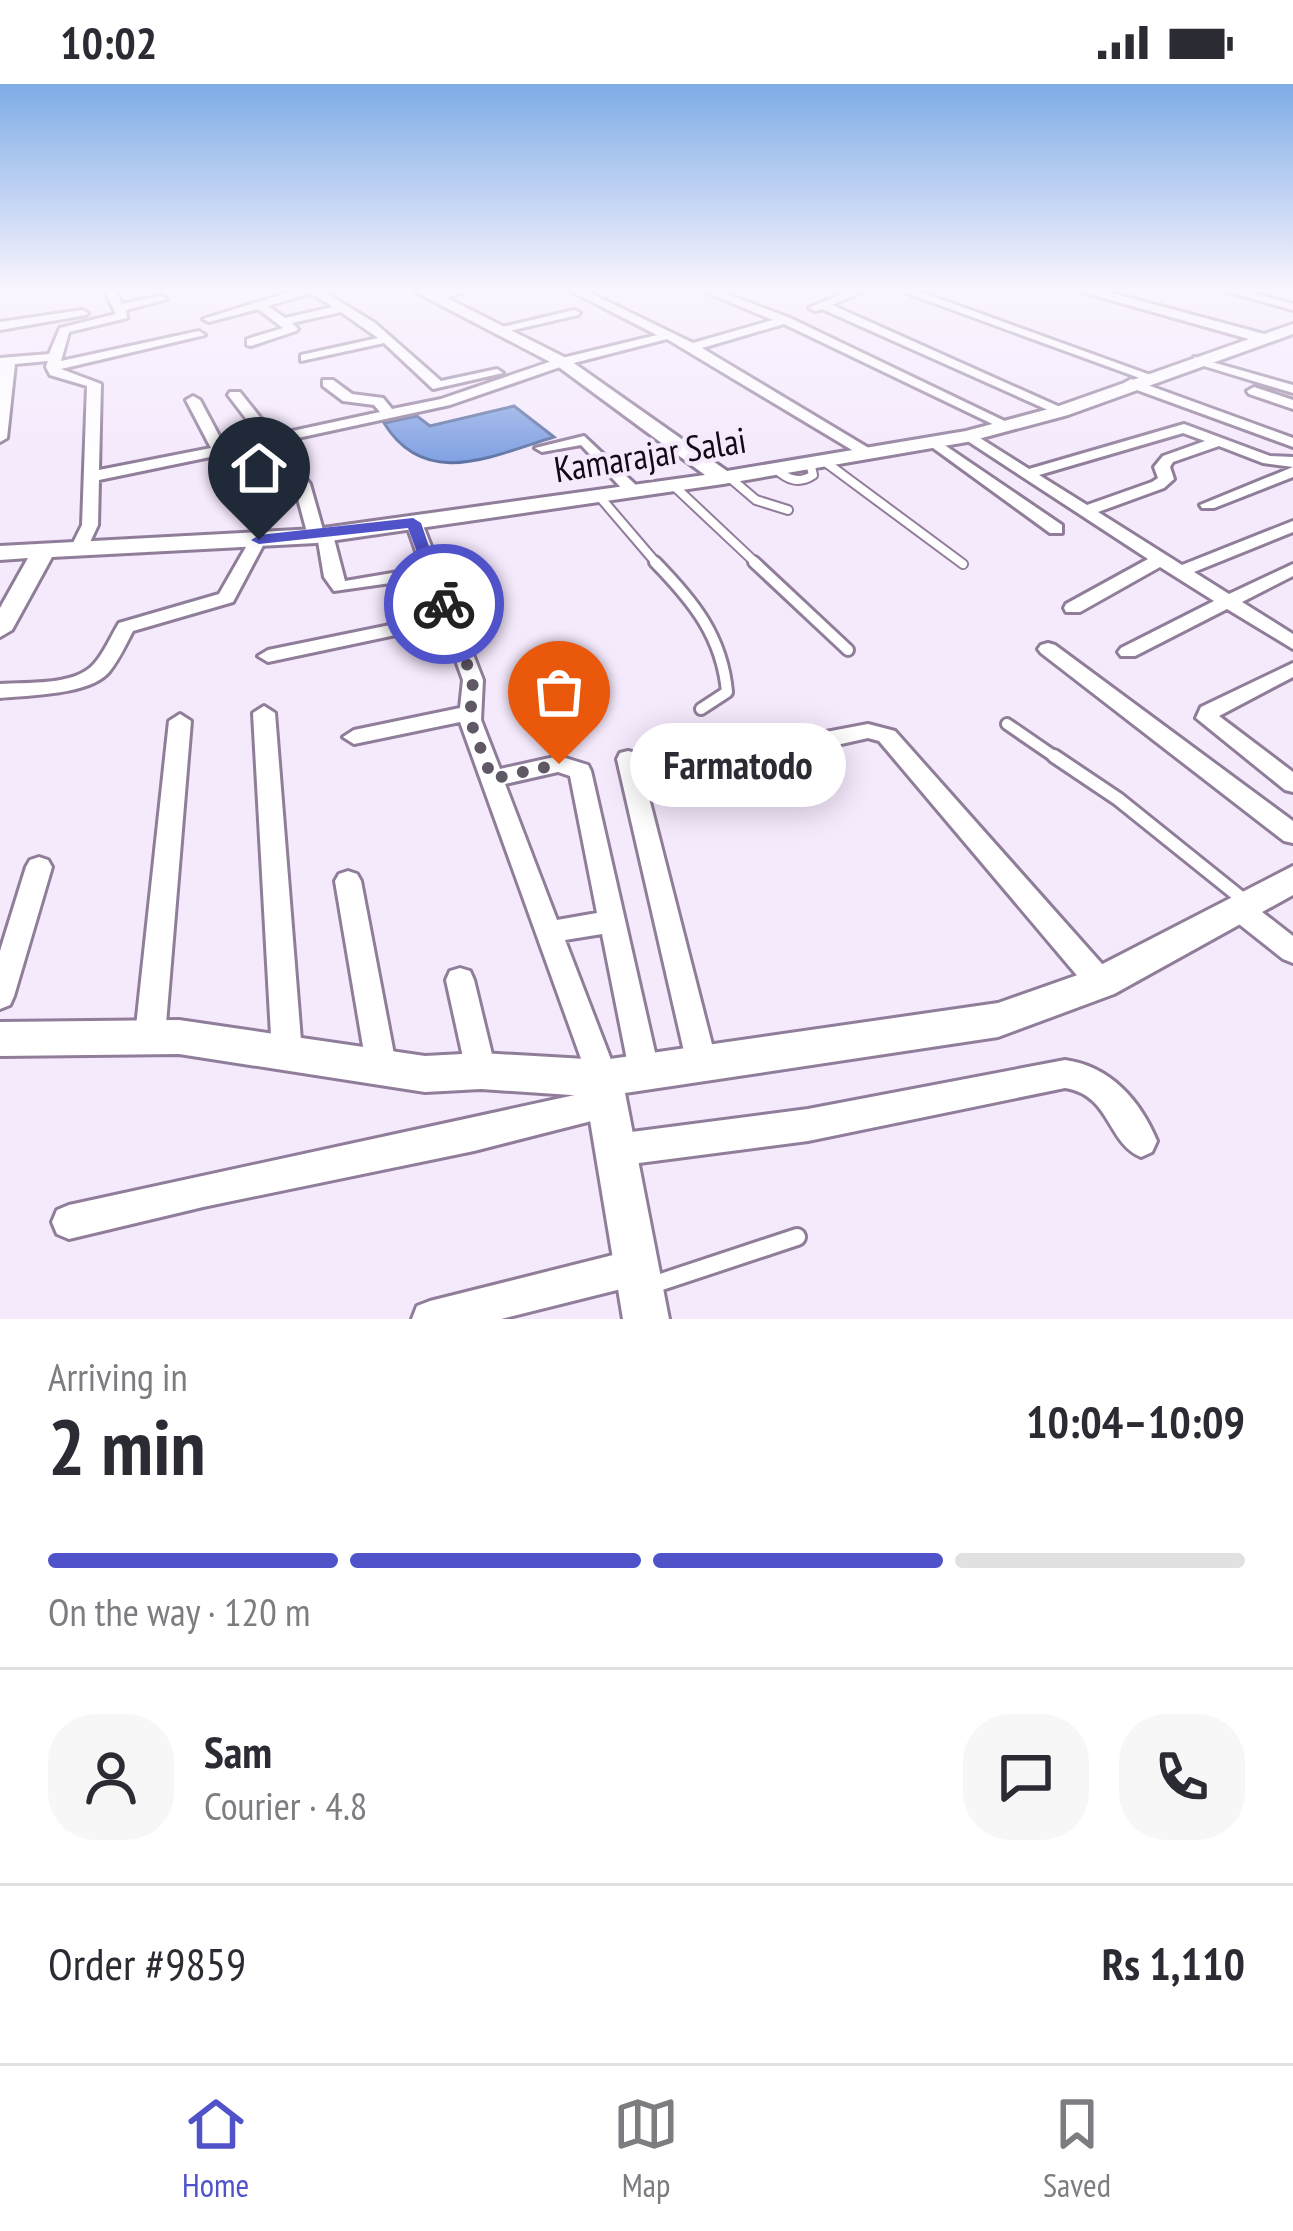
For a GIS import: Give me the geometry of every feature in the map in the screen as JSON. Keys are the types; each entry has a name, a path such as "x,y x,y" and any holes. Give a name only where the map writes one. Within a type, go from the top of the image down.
{"street":[{"path":"53,362 57,349"},
{"path":"0,438 4,362 53,362 125,349"},
{"path":"305,358 345,349"},
{"path":"397,349 454,400"},
{"path":"536,349 726,478"},
{"path":"438,386 506,376 612,349"},
{"path":"696,349 867,453"},
{"path":"846,349 1008,426"},
{"path":"921,349 1062,411"},
{"path":"1057,349 1293,443"},
{"name":"Kamarajar Salai","path":"0,554 321,536 726,478 1008,426 1231,349"},
{"path":"1198,360 1293,389"},
{"path":"53,362 65,376 94,384 90,525 78,550"},
{"path":"94,476 221,453 454,400 506,376"},
{"path":"328,383 348,398 378,401 390,415"},
{"path":"1242,387 1293,405"},
{"path":"235,395 302,484 340,587 432,572"},
{"path":"193,400 221,453"},
{"path":"1027,474 1184,428 1268,460 1293,463"},
{"path":"968,436 1293,643"},
{"path":"542,448 584,440 633,491"},
{"path":"1085,511 1158,485 1166,479 1162,467 1168,459 1220,440"},
{"path":"934,442 1056,529"},
{"path":"1208,505 1293,472"},
{"path":"413,523 475,687 470,713 492,779 549,932 618,1083"},
{"path":"1180,572 1293,526"},
{"path":"0,691 63,685 92,676 101,670 126,627 226,598 259,540"},
{"path":"0,630 43,552"},
{"path":"1073,608 1161,559"},
{"path":"1128,652 1293,569"},
{"path":"268,656 450,618"},
{"path":"1048,649 1293,833"},
{"path":"1293,669 1209,712 1207,718 1293,784"},
{"path":"264,713 287,1053"},
{"path":"354,737 470,713"},
{"path":"150,1036 180,721"},
{"path":"810,743 874,730 887,736 1102,983"},
{"path":"628,760 701,1060"},
{"path":"430,1319 641,1291 616,1150 618,1083 610,922 580,771 559,764 492,779"},
{"path":"0,997 39,867"},
{"path":"69,1222 171,1195 403,1153 701,1060 998,1020 1102,983 1293,879"},
{"path":"348,881 382,1070"},
{"path":"1244,907 1293,952"},
{"path":"549,932 610,922"},
{"path":"460,980 481,1071"},
{"path":"0,1039 150,1036 382,1070 481,1071 618,1083"},
{"path":"616,1150 808,1126 1065,1074 1087,1075 1104,1088 1141,1141"}],"lane":[{"path":"817,462 963,564"},
{"path":"726,478 756,500 788,510"},
{"path":"673,485 848,650"},
{"path":"599,496 624,532 720,641 728,692 701,709"},
{"path":"1007,724 1118,799 1244,907"},
{"path":"641,1291 797,1237"}],"water":[{"path":"514,406 554,437 484,459 439,462 401,444 384,423 417,416 430,426"}],"way so far":[{"path":"444,604 473,680 470,720 492,779 559,764"}],"place":[{"name":"Farmatodo","path":"559,764"}],"route":[{"path":"259,540 413,523 444,604"}]}
